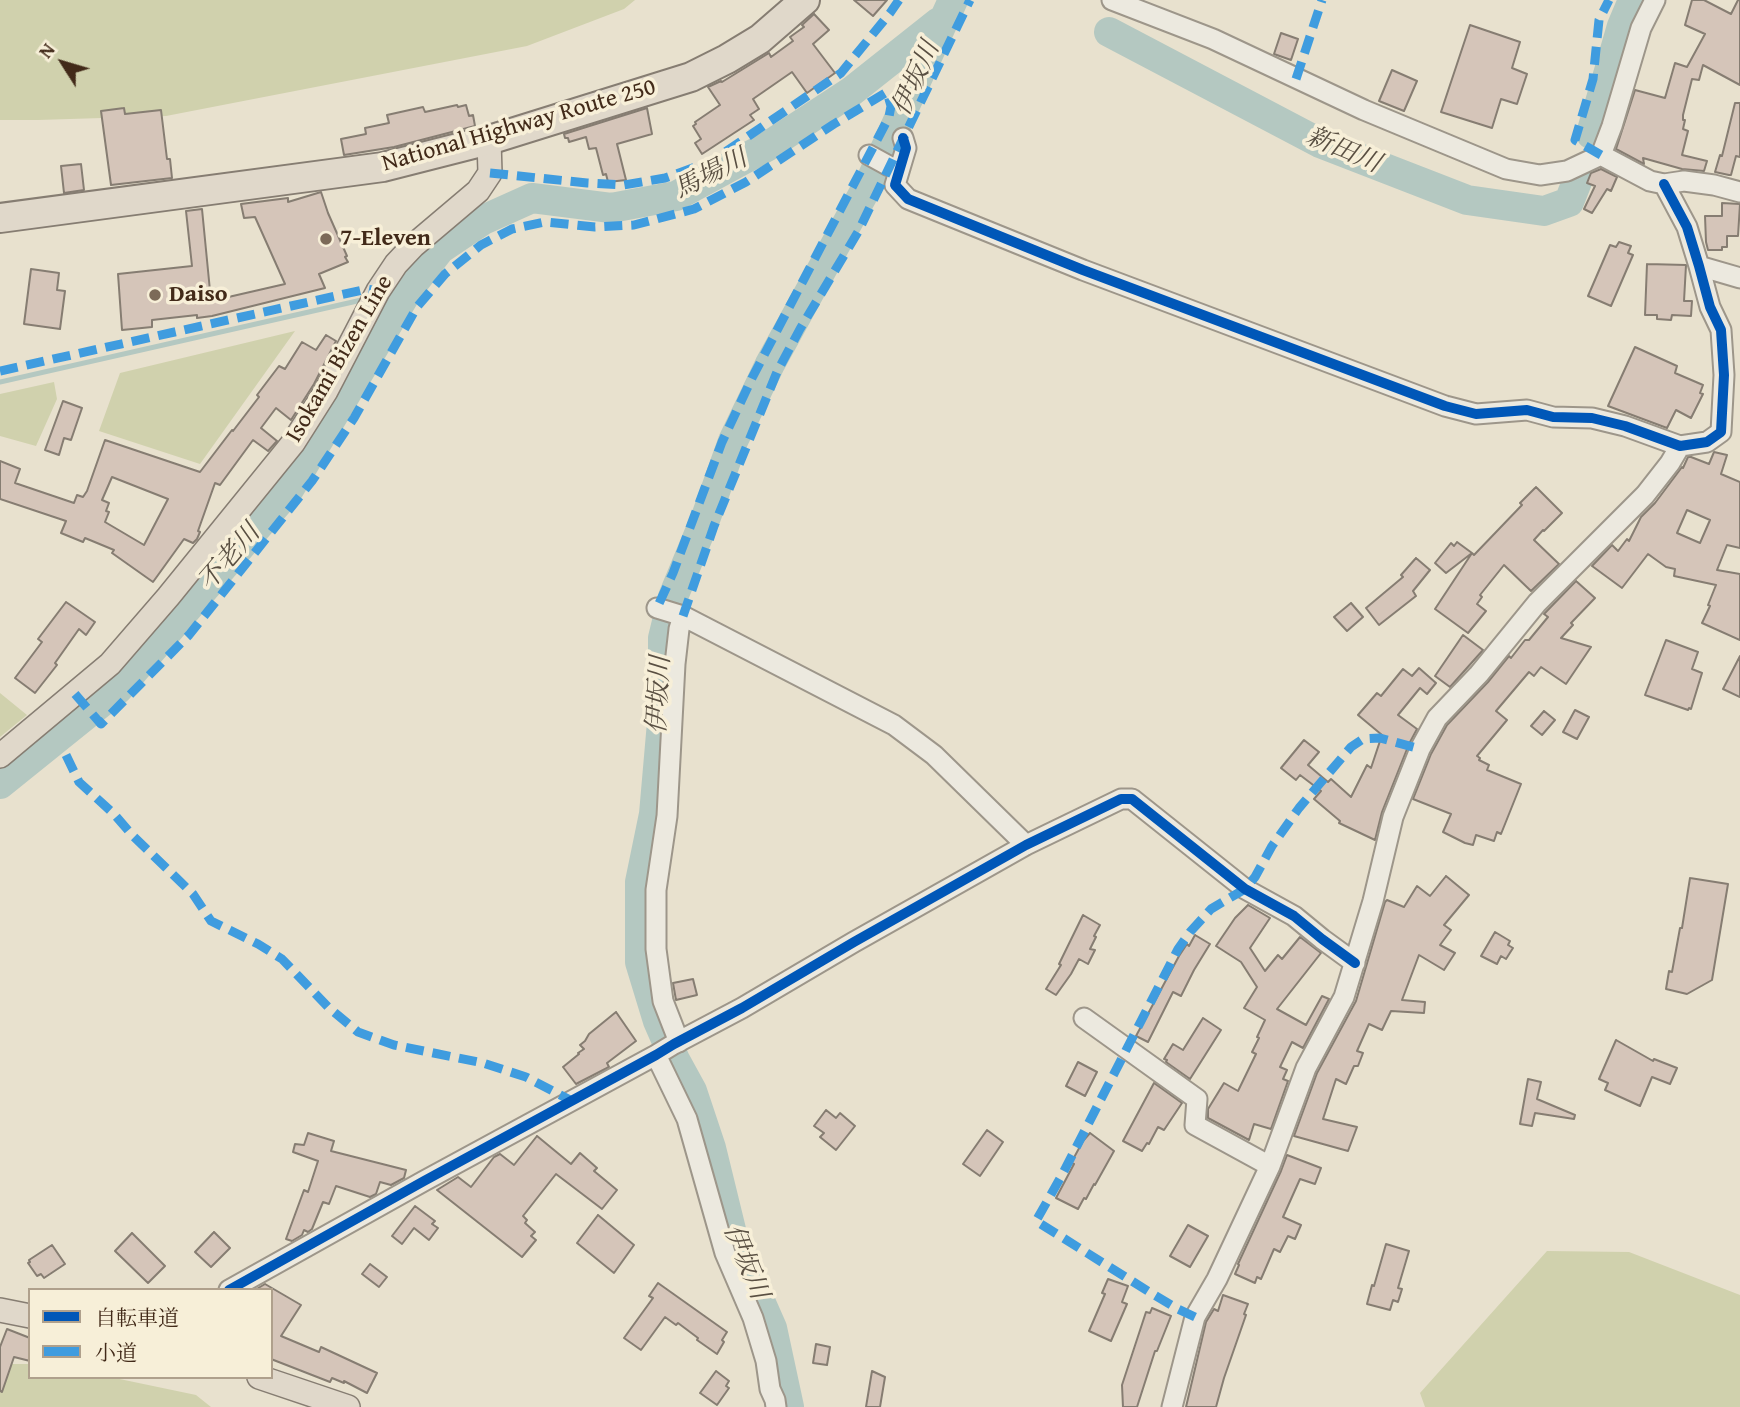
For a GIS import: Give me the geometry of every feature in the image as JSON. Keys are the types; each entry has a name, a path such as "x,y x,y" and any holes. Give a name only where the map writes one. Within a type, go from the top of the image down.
{"highway":[{"name":"National Highway Route 250","path":"0,218 383,167 489,140 691,77 760,39 805,0"}],"main road":[{"name":"Isokami Bizen Line","path":"0,756 110,664 293,443 326,391 373,300 396,264 413,246 478,191 490,173 489,140"},
{"path":"0,1310 28,1316"},
{"path":"266,1379 348,1407"}],"street":[{"path":"1112,0 1213,39 1364,110 1506,169 1540,175 1567,171 1601,155 1641,28 1655,0"},
{"path":"903,138 906,148 895,184 908,200 1083,270 1445,406 1476,414 1527,410 1553,417 1592,418 1625,426 1680,446 1707,442 1721,432 1724,375 1720,330 1710,307 1686,227 1664,184"},
{"path":"1601,155 1650,181 1664,184 1684,181 1740,192"},
{"path":"1699,266 1740,278"},
{"path":"1172,1407 1195,1317 1217,1279 1270,1166 1306,1068 1344,998 1373,901 1393,817 1420,749 1437,718 1479,674 1537,603 1645,495 1680,446"},
{"path":"776,1407 769,1389 766,1361 754,1318 725,1253 668,1048 656,949 656,890 667,816 679,629 670,612 894,725 934,755 1026,845"},
{"path":"233,1288 742,1009 1026,845 1121,799 1132,799 1245,889 1294,916 1355,963"},
{"path":"1084,1018 1197,1099 1195,1125 1270,1166"}],"green space":[{"path":"0,0 635,0 624,9 527,46 166,116 0,120"},
{"path":"295,331 200,464 99,431 120,373"},
{"path":"54,382 57,399 36,446 0,436 0,394"},
{"path":"0,693 27,715 0,737"},
{"path":"1547,1251 1629,1252 1740,1295 1740,1407 1425,1407 1420,1393"},
{"path":"0,1364 28,1364 28,1379 120,1379 196,1395 211,1407 0,1407"}],"building":[{"path":"854,0 887,0 873,16"},
{"path":"1692,0 1704,0 1731,14 1740,0 1740,85 1703,65 1699,80 1692,79 1683,115 1683,129 1688,131 1682,155 1707,161 1704,171 1682,169 1643,158 1644,164 1616,149 1635,90 1665,98 1675,63 1687,67 1705,34 1685,25"},
{"path":"814,14 829,30 813,44 835,73 807,93 792,72 753,99 759,109 750,115 754,120 702,154 695,143 701,139 693,126 720,105 708,87 722,82 769,53 771,57 793,41 790,37 804,27 802,25"},
{"path":"1470,25 1520,42 1512,68 1527,74 1517,104 1501,99 1492,128 1441,112"},
{"path":"1281,33 1298,39 1291,60 1274,54"},
{"path":"1392,70 1417,81 1404,111 1379,101"},
{"path":"1735,103 1740,103 1740,157 1736,156 1729,175 1715,172 1720,155 1722,156"},
{"path":"466,105 469,116 473,115 475,126 394,147 344,155 341,139 366,134 365,128 389,123 387,115 423,107 425,112"},
{"path":"124,108 125,114 161,110 172,178 111,185 101,111"},
{"path":"647,108 652,134 617,144 626,180 608,182 606,174 603,175 596,148 589,149 586,137 569,142 568,138 565,138 564,134"},
{"path":"81,164 84,190 64,193 61,166"},
{"path":"1601,169 1617,177 1611,191 1607,189 1592,213 1584,209 1595,186 1587,183 1591,173"},
{"path":"321,192 348,262 319,274 325,288 212,316 152,320 152,327 122,330 118,274 192,266 186,211 202,209 211,301 285,284 255,217 244,218 241,204 288,198 288,202"},
{"path":"1722,203 1740,204 1738,236 1727,236 1727,247 1722,247 1722,250 1708,250 1705,216 1722,216"},
{"path":"1619,242 1631,246 1628,253 1633,255 1611,306 1588,296 1610,245 1616,247"},
{"path":"1647,264 1686,265 1684,301 1692,301 1691,316 1672,315 1671,320 1657,319 1657,315 1645,315"},
{"path":"31,269 59,273 57,290 65,291 60,329 24,324"},
{"path":"326,335 336,341 314,384 291,420 276,408 261,428 277,441 268,451 253,440 220,485 215,483 197,539 193,543 184,539 153,582 112,553 114,550 85,538 83,542 61,533 66,521 0,499 0,461 20,469 15,483 74,503 77,495 83,497 87,491 105,440 200,472 259,397 257,395 279,366 285,369 302,342 316,350","holes":["112,477 168,499 144,545 105,522 109,503 102,500"]},
{"path":"1635,347 1677,366 1675,373 1703,385 1700,393 1703,394 1691,418 1676,410 1667,428 1608,406"},
{"path":"63,401 82,408 71,440 64,438 59,455 45,450"},
{"path":"1714,452 1727,455 1721,474 1740,482 1740,548 1727,545 1717,570 1740,574 1740,640 1702,623 1716,585 1674,576 1675,569 1666,567 1648,554 1622,588 1592,566 1612,545 1618,551 1627,539 1629,541 1641,517 1683,468 1688,457 1709,464","holes":["1687,510 1710,520 1700,543 1677,533"]},
{"path":"1536,487 1562,513 1534,540 1559,564 1531,591 1504,565 1480,595 1482,597 1477,604 1486,611 1468,633 1435,609 1472,553 1474,555"},
{"path":"1457,542 1472,553 1446,573 1435,563 1451,543 1454,546"},
{"path":"1416,558 1430,570 1413,591 1416,596 1379,625 1366,608 1403,577 1401,575"},
{"path":"1576,581 1595,598 1561,638 1591,647 1566,684 1541,667 1534,676 1529,672 1496,711 1507,720 1477,756 1489,765 1487,770 1521,784 1501,834 1497,832 1494,841 1476,835 1473,845 1465,843 1443,832 1451,814 1413,799 1431,754 1447,725 1509,656 1511,658 1525,640 1529,640 1548,617 1544,614"},
{"path":"66,602 95,622 86,635 79,629 55,663 57,665 35,693 15,678 42,642 38,639"},
{"path":"1351,603 1363,617 1347,631 1334,617"},
{"path":"1463,635 1483,650 1450,687 1435,676"},
{"path":"1666,640 1698,652 1692,669 1702,673 1691,709 1645,695"},
{"path":"1740,656 1740,697 1723,689"},
{"path":"1419,668 1436,683 1427,694 1420,688 1398,715 1417,729 1382,812 1375,840 1339,823 1340,821 1314,799 1321,791 1300,775 1296,780 1281,768 1304,740 1319,752 1308,765 1328,782 1331,779 1351,797 1367,765 1371,768 1382,735 1358,715 1377,693 1381,696 1403,669 1412,676"},
{"path":"1575,710 1589,717 1577,739 1563,732"},
{"path":"1544,711 1555,720 1542,735 1531,726"},
{"path":"1446,876 1469,895 1444,925 1451,930 1440,945 1455,953 1444,970 1419,955 1402,1000 1425,1002 1424,1013 1391,1011 1382,1030 1369,1024 1357,1051 1363,1053 1358,1066 1354,1066 1346,1084 1336,1079 1323,1119 1357,1127 1348,1151 1294,1136 1317,1073 1356,1001 1385,902 1387,900 1404,907 1417,886 1430,896"},
{"path":"1690,878 1728,884 1712,980 1687,994 1666,989 1682,928"},
{"path":"1248,905 1270,918 1250,948 1265,971 1278,955 1282,959 1300,937 1321,953 1277,1009 1306,1025 1322,996 1329,999 1303,1048 1292,1042 1280,1067 1287,1070 1283,1079 1288,1081 1271,1129 1254,1124 1249,1140 1208,1118 1208,1109 1224,1083 1238,1091 1256,1054 1252,1052 1265,1020 1244,1008 1257,987 1241,962 1216,946 1235,918"},
{"path":"1083,915 1100,925 1090,949 1095,950 1088,964 1079,959 1056,995 1046,989 1061,965 1059,964"},
{"path":"1495,932 1510,941 1508,945 1513,948 1506,959 1501,956 1497,964 1481,956"},
{"path":"1195,935 1210,944 1181,996 1173,992 1148,1042 1136,1036 1179,956"},
{"path":"693,979 697,995 676,1000 673,983"},
{"path":"616,1012 636,1041 607,1063 609,1067 576,1084 563,1067 584,1049 580,1045 589,1034"},
{"path":"1203,1018 1221,1030 1190,1079 1164,1059 1173,1044 1183,1050"},
{"path":"1616,1040 1653,1061 1654,1059 1677,1068 1670,1084 1652,1077 1640,1106 1605,1090 1608,1083 1599,1079"},
{"path":"1078,1062 1097,1072 1085,1096 1066,1086"},
{"path":"1528,1079 1541,1082 1537,1099 1575,1115 1574,1119 1535,1113 1532,1126 1520,1124"},
{"path":"1154,1083 1182,1103 1164,1130 1158,1127 1142,1151 1123,1141"},
{"path":"826,1110 836,1118 840,1113 855,1126 836,1150 820,1137 824,1133 814,1126"},
{"path":"987,1130 1003,1142 980,1176 963,1164"},
{"path":"308,1133 334,1141 331,1151 406,1170 404,1178 391,1185 380,1182 376,1194 370,1197 336,1186 329,1204 323,1202 312,1229 308,1232 304,1230 302,1235 292,1241 286,1239 304,1190 308,1192 318,1161 293,1152 295,1144 304,1145"},
{"path":"1090,1133 1114,1151 1078,1209 1056,1198 1074,1164 1071,1163"},
{"path":"537,1136 571,1164 580,1153 597,1168 594,1171 617,1190 602,1209 556,1174 523,1216 527,1220 525,1223 535,1232 531,1236 536,1240 522,1257 437,1190 458,1177 471,1187 494,1157 500,1154 514,1165"},
{"path":"1287,1155 1321,1168 1315,1184 1300,1179 1283,1217 1301,1225 1295,1239 1288,1236 1280,1252 1274,1249 1261,1279 1257,1277 1255,1283 1235,1274"},
{"path":"415,1206 435,1221 432,1224 438,1228 429,1240 414,1228 402,1244 392,1236"},
{"path":"598,1215 634,1245 614,1273 577,1243"},
{"path":"1188,1225 1208,1236 1190,1267 1170,1256"},
{"path":"214,1232 230,1248 211,1267 195,1252"},
{"path":"132,1233 165,1266 148,1283 115,1251"},
{"path":"1386,1244 1409,1251 1398,1288 1402,1289 1398,1302 1393,1300 1390,1310 1367,1304"},
{"path":"52,1245 65,1264 44,1278 41,1274 37,1276 28,1263 29,1260"},
{"path":"370,1264 387,1277 379,1287 362,1274"},
{"path":"1108,1279 1128,1286 1122,1302 1127,1304 1111,1341 1089,1331 1105,1294 1102,1293"},
{"path":"658,1283 727,1332 717,1354 678,1323 676,1325 665,1317 641,1350 624,1338 653,1298 649,1296"},
{"path":"273,1289 301,1305 281,1336 319,1352 321,1347 377,1373 367,1393 344,1381 332,1378 330,1382 273,1360"},
{"path":"1223,1295 1248,1304 1216,1407 1186,1407 1206,1322 1214,1309 1218,1311"},
{"path":"1152,1308 1171,1316 1155,1351 1137,1407 1123,1407 1122,1385 1146,1312 1150,1313"},
{"path":"7,1329 28,1337 28,1360 14,1357 2,1392 0,1391 0,1347"},
{"path":"816,1344 830,1347 827,1365 813,1363"},
{"path":"716,1371 729,1381 726,1386 729,1388 717,1405 700,1393"},
{"path":"872,1371 885,1377 880,1407 866,1407"}],"waterway":[{"name":"伊坂川","path":"789,1407 772,1328 734,1242 711,1148 692,1091 658,1021 640,962 640,882 654,814 663,711 663,638 673,597 733,441 770,364 872,178 953,0"},
{"name":"新田川","path":"1591,134 1622,26 1633,0"},
{"name":"不老川","path":"0,784 118,689 288,491 408,290 440,249 483,220 532,198 611,208 676,196 768,146 852,91 939,22"},
{"name":"新田川","path":"1109,32 1320,143 1467,200 1544,211 1569,202 1578,179"},
{"path":"385,295 408,290"},
{"path":"0,382 366,299"}],"marked path":[{"path":"490,173 624,185 665,178 712,161 841,73 899,0"},
{"path":"683,616 714,526 777,372 858,232 970,0"},
{"path":"1296,79 1322,0"},
{"path":"1601,155 1575,140 1593,79 1599,20 1609,0"},
{"path":"75,694 101,724 189,635 312,481 354,418 417,307 445,274 481,245 512,229 545,222 595,227 634,225 694,209 746,182 887,92 891,106 889,117 752,378 722,442 673,573 657,608"},
{"path":"0,371 367,289 378,291"},
{"path":"1195,1317 1151,1293 1036,1221 1178,949 1190,932 1211,909 1245,889 1299,808 1351,747 1363,739 1380,738 1420,749"},
{"path":"66,755 79,782 193,894 211,921 282,959 328,1007 358,1032 394,1045 483,1063 526,1077 572,1101"}],"cycle path":[{"path":"903,138 906,148 895,185 908,199 1083,270 1445,406 1476,414 1527,410 1553,417 1592,418 1625,426 1680,446 1707,442 1721,432 1724,375 1721,330 1710,307 1687,227 1664,184"},
{"path":"233,1288 742,1008 1026,845 1121,799 1132,799 1245,889 1294,916 1355,963"}],"place":[{"name":"7-Eleven","path":"326,239"},
{"name":"Daiso","path":"155,295"}],"water label":[{"name":"馬場川","path":"711,175"}]}
